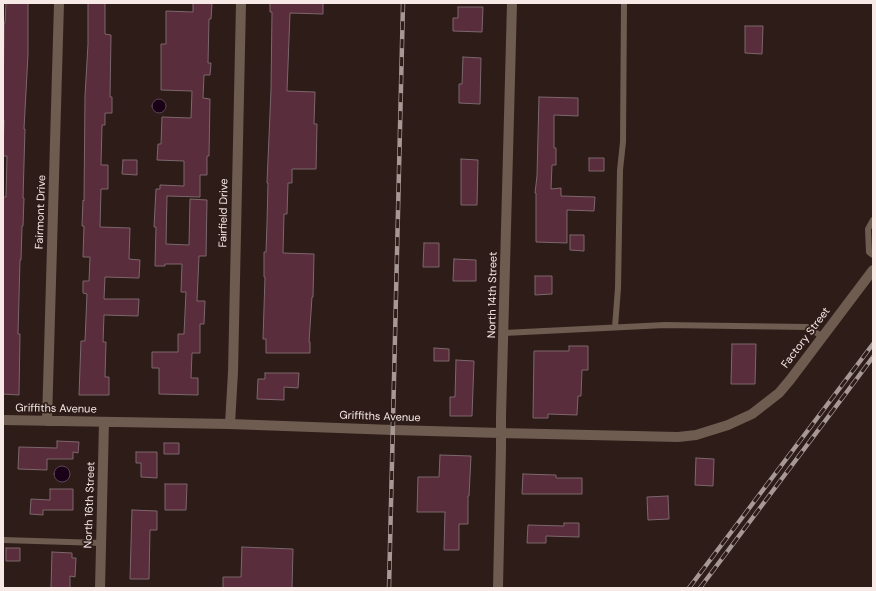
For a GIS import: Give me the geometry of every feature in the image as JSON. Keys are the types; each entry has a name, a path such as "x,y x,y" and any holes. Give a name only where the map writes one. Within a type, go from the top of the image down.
{"street":[{"name":"Fairmont Drive","path":"47,421 59,3"},
{"name":"Fairfield Drive","path":"230,424 233,372 242,3"},
{"name":"North 14th Street","path":"498,588 512,3"},
{"name":"Factory Street","path":"752,414 779,393 790,380 873,270"},
{"name":"Griffiths Avenue","path":"3,420 230,424 393,430 678,437 713,431 752,414"},
{"name":"North 16th Street","path":"100,588 104,422"}],"lane":[{"path":"614,327 618,288 620,170 623,142 624,3"},
{"path":"873,220 868,229 869,252 873,256"},
{"path":"504,333 665,325 807,327 823,337"},
{"path":"3,540 100,543"}],"shaded area":[{"path":"156,99 162,99 166,103 166,109 162,113 156,113 152,109 152,103"},
{"path":"62,466 69,471 70,474 65,481 62,482 55,477 54,474 59,467"}],"building":[{"path":"6,3 28,3 28,54 24,129 24,198 20,260 18,334 20,334 19,395 3,394 3,197 6,197 7,156 3,156 4,23"},
{"path":"88,3 105,3 105,34 111,35 110,97 112,97 112,113 105,113 105,125 102,125 101,165 108,165 108,189 101,189 100,227 130,228 129,259 140,260 139,278 105,277 104,299 139,299 138,316 104,315 103,342 106,342 105,377 109,377 109,395 79,395 81,341 85,341 87,294 83,293 83,281 89,281 90,257 83,257 84,226 82,226 83,200 84,201"},
{"path":"193,3 212,3 211,19 209,19 208,63 211,63 210,75 204,75 203,98 210,99 209,156 207,156 207,175 200,175 200,197 167,196 166,244 189,245 190,199 207,200 206,256 199,256 197,301 205,301 204,324 200,324 200,353 192,353 191,378 198,378 198,395 159,394 159,368 152,368 152,352 178,352 178,334 184,334 186,292 181,292 182,264 165,264 165,266 155,266 156,227 154,227 156,189 160,189 160,185 184,186 184,161 157,160 158,144 161,144 162,117 191,118 192,91 161,90 161,44 166,44 166,11 193,12"},
{"path":"270,3 323,3 323,14 290,13 287,91 315,92 314,124 317,124 316,169 292,169 292,183 288,183 287,214 284,214 283,253 314,254 313,297 309,342 310,353 266,353 266,339 263,339 265,277 264,252 266,252 271,90 272,12 270,12"},
{"path":"458,7 483,7 482,32 453,31 453,18 458,18"},
{"path":"745,26 763,26 762,54 745,53"},
{"path":"463,57 481,58 480,104 459,103 459,84 462,84"},
{"path":"539,97 578,98 578,116 554,115 554,148 556,148 556,165 552,165 551,189 561,188 561,196 595,197 594,211 567,210 567,243 536,242 535,193 537,176"},
{"path":"589,158 604,158 604,171 589,171"},
{"path":"461,159 478,160 477,205 461,205"},
{"path":"123,160 137,160 137,175 122,174"},
{"path":"570,235 584,235 584,251 570,250"},
{"path":"424,243 439,243 439,267 423,267"},
{"path":"454,259 476,260 476,281 453,281"},
{"path":"535,276 552,276 552,294 535,295"},
{"path":"732,344 756,344 755,384 731,384"},
{"path":"569,346 588,346 588,370 582,370 581,396 578,396 577,415 548,414 548,418 533,418 534,351 569,351"},
{"path":"434,348 449,349 449,361 434,361"},
{"path":"456,360 474,361 472,416 450,416 450,397 455,397"},
{"path":"265,373 299,373 298,388 284,387 284,400 257,399 258,379 265,379"},
{"path":"57,441 79,442 78,453 73,452 73,459 47,459 47,470 18,469 19,447 57,448"},
{"path":"164,443 179,443 179,454 164,454"},
{"path":"136,452 157,452 157,478 141,477 141,463 136,463"},
{"path":"440,455 471,456 468,496 468,524 459,524 459,550 444,550 445,512 417,512 418,477 439,477"},
{"path":"696,458 714,459 713,486 695,485"},
{"path":"523,474 556,475 556,478 582,478 582,494 522,494"},
{"path":"165,484 187,484 186,510 165,510"},
{"path":"50,489 73,489 73,510 43,510 43,515 30,514 31,499 50,500"},
{"path":"668,496 669,519 648,520 647,497"},
{"path":"132,510 157,511 157,530 150,530 149,579 130,579"},
{"path":"564,523 579,523 579,537 546,536 546,543 527,543 528,525 564,526"},
{"path":"242,547 293,549 292,588 223,588 223,577 241,577"},
{"path":"6,548 20,548 20,561 6,561"},
{"path":"52,552 72,553 72,558 76,558 75,577 70,576 70,588 51,588"}],"railway":[{"path":"389,588 403,3"},
{"path":"689,588 873,344"},
{"path":"700,588 873,357"}]}
